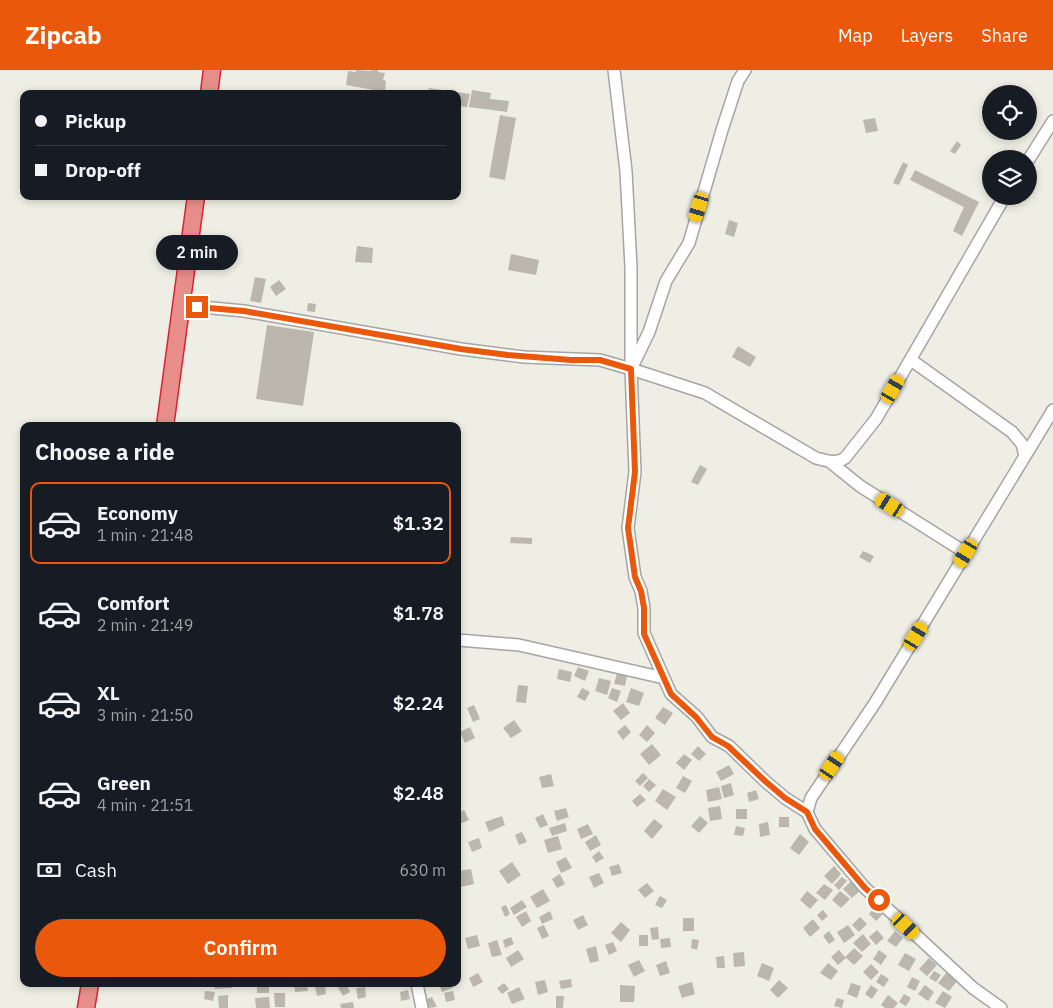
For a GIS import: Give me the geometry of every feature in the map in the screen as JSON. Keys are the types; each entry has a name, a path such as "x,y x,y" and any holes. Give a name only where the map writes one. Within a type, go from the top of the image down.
{"highway":[{"path":"210,90 212,70"},
{"path":"166,422 195,200"},
{"path":"86,1008 90,987"}],"street":[{"path":"614,70 626,171 631,267 631,369 635,472 628,528 635,577 641,591 644,608 644,634 671,694 696,717 712,737 728,746 785,798 807,812 815,829 865,888 973,988 1001,1008"},
{"path":"631,369 648,332 666,281 689,242 722,130 738,81 745,70"},
{"path":"1035,150 1053,121"},
{"path":"181,305 244,311 461,349 515,356 600,360 705,393 816,458 840,461 845,458 876,419 1000,205"},
{"path":"911,360 1012,432 1022,444 1025,456"},
{"path":"807,812 810,798 875,703 1053,410"},
{"path":"1012,432 1021,435 1041,429"},
{"path":"829,461 860,486 966,553"},
{"path":"461,640 519,645 664,678"},
{"path":"418,987 422,1008"}],"building":[{"path":"356,70 378,70 378,72 385,73 383,80 386,81 385,90 346,85 348,71 356,72"},
{"path":"472,90 491,93 490,99 509,101 507,112 469,107"},
{"path":"461,93 470,94 467,107 461,106"},
{"path":"500,115 516,118 505,180 489,177"},
{"path":"875,118 878,131 866,133 863,120"},
{"path":"957,141 961,145 955,154 950,151"},
{"path":"903,162 908,165 899,185 893,183"},
{"path":"915,170 979,202 962,236 953,231 964,207 910,180"},
{"path":"729,220 738,223 734,237 725,234"},
{"path":"357,246 373,248 372,263 355,262"},
{"path":"511,254 539,260 536,275 508,270"},
{"path":"255,277 266,279 261,303 250,301"},
{"path":"279,280 286,289 276,296 270,287"},
{"path":"308,303 316,304 315,312 307,311"},
{"path":"267,325 314,332 303,406 256,399"},
{"path":"738,346 756,357 750,367 732,357"},
{"path":"700,465 707,469 698,485 691,482"},
{"path":"511,537 532,538 532,544 510,543"},
{"path":"863,551 874,556 870,563 859,557"},
{"path":"578,667 589,671 585,681 574,676"},
{"path":"559,669 572,672 570,682 557,679"},
{"path":"617,673 627,676 625,686 614,684"},
{"path":"599,678 611,681 607,695 595,691"},
{"path":"518,685 528,686 526,703 516,702"},
{"path":"582,688 590,692 585,701 577,697"},
{"path":"612,688 621,691 617,702 608,698"},
{"path":"631,688 644,693 639,706 626,702"},
{"path":"623,703 630,713 621,720 613,711"},
{"path":"474,705 480,719 473,722 467,708"},
{"path":"663,707 673,713 665,725 655,718"},
{"path":"514,720 522,731 511,738 503,728"},
{"path":"625,725 631,732 623,740 617,732"},
{"path":"647,725 655,733 647,742 639,735"},
{"path":"470,727 475,738 465,743 461,732"},
{"path":"652,744 661,755 649,765 640,754"},
{"path":"698,746 706,754 699,761 691,754"},
{"path":"684,754 692,760 684,770 676,763"},
{"path":"729,765 734,774 721,781 716,772"},
{"path":"643,773 648,778 640,786 635,781"},
{"path":"551,774 554,786 542,788 539,777"},
{"path":"683,776 692,781 685,793 676,788"},
{"path":"649,779 656,785 649,792 643,786"},
{"path":"731,783 734,795 724,798 721,786"},
{"path":"719,787 722,799 708,802 706,790"},
{"path":"663,789 676,797 667,810 655,801"},
{"path":"756,790 759,799 749,802 747,793"},
{"path":"640,794 646,800 637,807 632,801"},
{"path":"720,806 722,819 710,821 708,808"},
{"path":"566,808 569,817 557,821 554,811"},
{"path":"736,809 747,809 747,819 736,819"},
{"path":"464,810 469,820 461,824 461,812"},
{"path":"543,814 548,825 540,828 535,818"},
{"path":"502,816 505,825 489,832 485,822"},
{"path":"700,816 708,823 699,833 691,826"},
{"path":"779,817 789,817 789,827 779,827"},
{"path":"654,819 663,826 652,839 644,831"},
{"path":"768,822 770,835 760,837 759,824"},
{"path":"565,823 567,831 552,836 549,828"},
{"path":"588,824 593,834 581,839 577,829"},
{"path":"736,826 745,828 743,836 734,835"},
{"path":"522,832 527,842 519,845 515,835"},
{"path":"800,834 809,842 799,855 790,848"},
{"path":"596,835 601,845 590,851 585,842"},
{"path":"558,836 562,849 548,853 544,840"},
{"path":"479,838 482,848 472,852 468,842"},
{"path":"599,851 604,858 596,863 592,857"},
{"path":"566,857 572,868 561,873 556,862"},
{"path":"512,862 521,875 508,884 499,871"},
{"path":"619,864 622,873 612,876 609,867"},
{"path":"834,866 841,874 832,884 824,876"},
{"path":"471,869 474,884 461,887 461,871"},
{"path":"599,873 604,883 594,888 589,877"},
{"path":"560,874 565,884 557,888 552,879"},
{"path":"842,877 847,881 839,890 834,885"},
{"path":"853,879 862,889 852,898 843,889"},
{"path":"647,883 654,891 645,898 638,890"},
{"path":"824,884 833,890 825,900 816,893"},
{"path":"543,889 550,901 537,908 530,897"},
{"path":"807,891 818,900 810,909 800,900"},
{"path":"840,891 850,899 841,908 832,900"},
{"path":"660,896 667,900 662,908 655,905"},
{"path":"522,900 527,907 514,915 510,908"},
{"path":"878,903 886,911 876,921 869,914"},
{"path":"506,905 510,914 505,917 501,907"},
{"path":"823,910 828,916 822,921 817,915"},
{"path":"526,911 531,921 522,927 516,917"},
{"path":"550,911 553,919 542,924 539,917"},
{"path":"583,915 588,925 578,930 573,920"},
{"path":"860,917 867,924 859,932 852,925"},
{"path":"683,918 694,918 694,931 683,931"},
{"path":"813,919 820,928 810,937 803,928"},
{"path":"621,922 630,930 621,942 611,933"},
{"path":"544,925 549,936 542,939 537,928"},
{"path":"848,925 855,935 844,943 837,932"},
{"path":"658,927 659,939 652,940 650,928"},
{"path":"877,930 884,938 876,945 869,937"},
{"path":"829,931 835,940 829,944 823,936"},
{"path":"895,931 903,938 896,947 887,941"},
{"path":"863,934 871,944 862,952 853,943"},
{"path":"477,935 480,946 468,949 465,938"},
{"path":"639,935 648,935 648,946 639,946"},
{"path":"511,937 514,944 505,948 503,940"},
{"path":"670,938 671,947 661,948 660,939"},
{"path":"692,939 699,940 697,950 691,948"},
{"path":"497,940 502,955 492,957 488,943"},
{"path":"613,942 617,951 609,955 605,945"},
{"path":"596,946 599,961 590,963 586,949"},
{"path":"854,948 863,956 854,965 845,957"},
{"path":"518,950 524,959 511,967 506,958"},
{"path":"839,950 846,958 838,965 831,957"},
{"path":"879,950 887,956 881,965 873,959"},
{"path":"744,952 745,966 734,967 733,953"},
{"path":"905,953 916,959 909,971 898,965"},
{"path":"724,956 725,968 717,968 716,957"},
{"path":"929,958 937,965 927,976 919,969"},
{"path":"639,960 645,971 634,977 628,965"},
{"path":"666,961 670,973 660,976 656,965"},
{"path":"762,963 774,968 769,981 757,976"},
{"path":"828,963 838,971 831,980 820,973"},
{"path":"871,964 879,972 871,980 863,972"},
{"path":"934,971 941,975 936,982 929,978"},
{"path":"947,972 958,980 949,991 938,983"},
{"path":"478,973 483,982 473,987 469,978"},
{"path":"881,974 889,979 884,987 876,982"},
{"path":"912,977 920,981 915,991 907,987"},
{"path":"571,979 572,987 561,989 559,981"},
{"path":"545,980 548,992 538,995 535,982"},
{"path":"779,980 788,988 778,998 770,990"},
{"path":"692,982 695,994 682,998 678,986"},
{"path":"504,983 509,989 502,994 497,988"},
{"path":"851,983 861,986 857,998 847,994"},
{"path":"620,985 635,986 634,1002 620,1002"},
{"path":"871,985 878,990 872,999 865,994"},
{"path":"925,985 934,992 928,1001 918,994"},
{"path":"215,987 232,987 232,988 215,989"},
{"path":"257,987 269,987 269,993 257,993"},
{"path":"294,987 307,987 308,991 295,992"},
{"path":"315,987 325,987 326,994 317,996"},
{"path":"348,987 350,992 343,996 338,988"},
{"path":"365,987 366,997 358,999 356,988"},
{"path":"440,987 452,987 452,988 442,992"},
{"path":"519,987 525,999 512,1004 507,993"},
{"path":"408,990 410,999 401,1001 400,992"},
{"path":"205,991 215,992 213,1001 204,999"},
{"path":"453,991 455,1000 446,1002 444,993"},
{"path":"943,991 952,997 945,1008 935,1003"},
{"path":"274,993 285,993 285,1007 275,1007"},
{"path":"904,994 911,998 906,1006 899,1002"},
{"path":"228,995 228,1008 219,1008 218,996"},
{"path":"888,995 898,1003 894,1008 885,1008 881,1005"},
{"path":"556,996 564,996 563,1008 556,1008"},
{"path":"269,997 270,1008 256,1008 255,998"},
{"path":"432,997 437,1007 427,1008 424,1000"},
{"path":"837,998 844,1000 842,1008 834,1006"},
{"path":"353,1002 354,1008 341,1008 340,1004"}],"route":[{"path":"197,307 244,311 461,349 524,357 600,360 631,369 635,472 628,528 635,577 641,591 644,608 644,634 671,694 696,717 712,737 728,746 785,798 807,812 815,829 865,888 879,900"}]}
